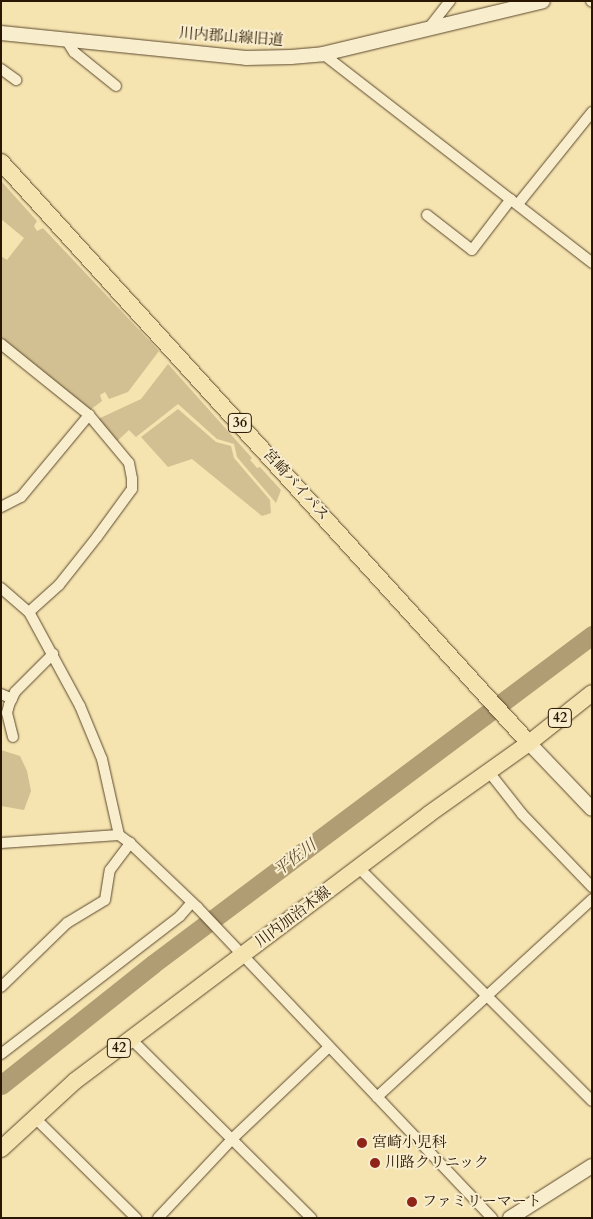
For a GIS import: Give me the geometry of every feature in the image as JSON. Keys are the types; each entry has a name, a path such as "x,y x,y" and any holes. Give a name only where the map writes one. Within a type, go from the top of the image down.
{"main road":[{"name":"宮崎バイパス","path":"1,162 529,743"},
{"name":"川内加治木線","path":"1,1149 34,1117 237,950 358,867 529,743 592,693"}],"street":[{"path":"428,29 450,1"},
{"name":"川内郡山線旧道","path":"1,33 246,58 323,54 543,1"},
{"path":"67,41 74,52 116,86"},
{"path":"323,54 592,263"},
{"path":"1,68 16,80"},
{"path":"427,215 472,250 592,112"},
{"path":"1,344 89,415 129,462 132,489 58,585 29,612"},
{"path":"1,507 21,497 89,415"},
{"path":"1,588 29,612 80,706 102,759 119,835"},
{"path":"13,737 7,713 12,698 53,654"},
{"path":"1,694 12,698"},
{"path":"529,743 592,809"},
{"path":"489,772 522,814 592,887"},
{"path":"1,843 119,835 130,843 194,904 328,1048 492,1218"},
{"path":"1,987 67,923 105,900 110,870 130,843"},
{"path":"358,867 592,1101"},
{"path":"377,1097 592,899"},
{"path":"1,1054 194,904"},
{"path":"131,1039 233,1138 311,1218"},
{"path":"158,1218 233,1138 328,1048"},
{"path":"34,1117 136,1218"},
{"path":"510,1218 592,1166"}],"shaded area":[{"path":"1,181 37,221 34,226 37,231 43,228 159,351 128,392 109,399 105,392 100,395 102,401 90,410 1,337 1,256 7,260 24,238 1,219"},
{"path":"168,364 252,458 250,460 257,468 260,467 281,490 276,503 237,457 234,444 217,439 178,404 136,437 129,430 116,442 98,419 141,399"},
{"path":"178,409 216,442 231,446 234,458 270,500 271,513 262,516 192,459 168,467 141,437"},
{"path":"1,750 20,756 27,771 31,791 24,810 1,806"}],"waterway":[{"name":"平佐川","path":"1,1085 153,964 592,635"}],"place":[{"name":"宮崎小児科","path":"362,1143"},
{"name":"川路クリニック","path":"375,1163"},
{"name":"ファミリーマート","path":"412,1202"}]}
